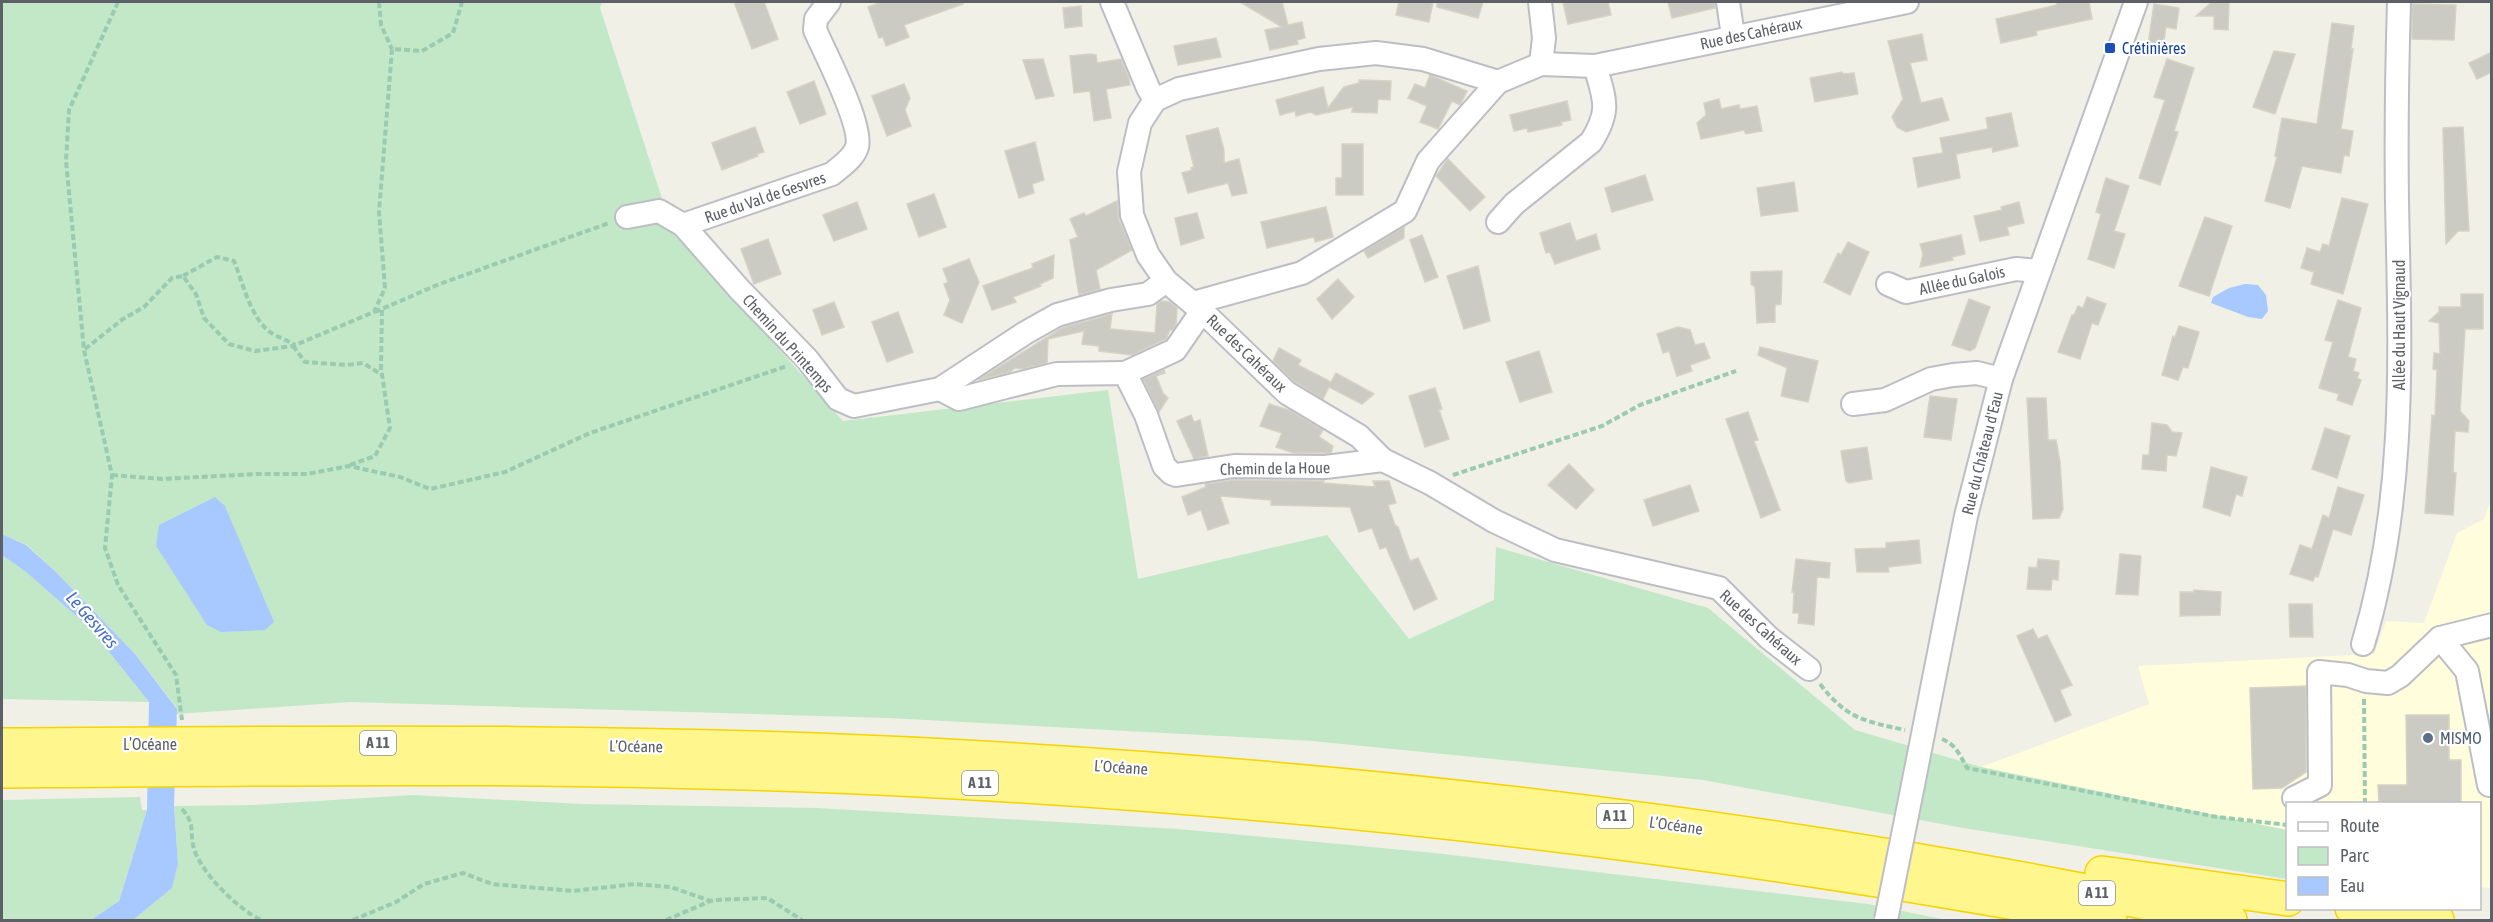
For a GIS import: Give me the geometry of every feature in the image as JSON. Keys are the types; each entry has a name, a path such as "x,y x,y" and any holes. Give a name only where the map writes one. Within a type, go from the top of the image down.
{"highway":[{"name":"L’Océane","path":"2,745 406,743 635,746 921,755 1288,780 1527,805 1724,831 1964,868 2230,921"},
{"name":"L’Océane","path":"2,771 618,770 933,780 1140,793 1392,815 1634,844 1852,876 2092,919"},
{"path":"1964,868 1983,856 2286,899"},
{"path":"2359,910 2437,921"}],"street":[{"name":"Rue du Val de Gesvres","path":"683,225 832,174 849,160 856,148 858,134 815,30 816,19 829,2"},
{"path":"940,389 959,399 1057,374 1125,373 1175,350 1197,307 1302,273 1405,212 1428,161 1498,82 1423,58 1376,53 1319,59 1179,89 1155,100 1112,2"},
{"path":"1539,2 1544,38 1541,64"},
{"path":"1728,2 1733,36"},
{"name":"Rue des Cahéraux","path":"1498,82 1541,64 1596,66 1907,2"},
{"name":"Rue du Château d'Eau","path":"1886,921 1966,516 2001,379 2136,2"},
{"name":"Allée du Haut Vignaud","path":"2363,644 2372,615 2389,528 2399,439 2400,344 2396,129 2399,2"},
{"path":"1498,222 1514,204 1591,142 1599,129 1606,107 1596,66"},
{"name":"Rue des Cahéraux","path":"1155,100 1140,123 1129,172 1132,215 1148,255 1166,281 1197,307 1287,393 1359,436 1383,460 1430,483 1494,521 1555,550 1719,588 1770,638 1809,669"},
{"name":"Chemin du Printemps","path":"627,217 658,211 683,225 740,290 807,359 838,399 854,406 940,389 1025,333 1057,315 1110,300 1148,294 1166,281"},
{"name":"Allée du Galois","path":"1888,284 1906,292 2016,269 2038,271"},
{"name":"Chemin de la Houe","path":"1125,373 1146,415 1164,466 1174,475 1234,466 1325,467 1383,460"},
{"path":"1853,404 1885,400 1931,379 1953,375 1977,373 2001,379"},
{"path":"2294,798 2320,785 2319,672 2348,675 2374,682 2393,681 2440,638 2492,625"},
{"path":"2440,638 2467,671 2489,785 2492,785"}],"path":[{"path":"118,2 69,110 66,161 84,350 112,475 105,548 109,566 118,585 176,675 181,724"},
{"path":"374,312 385,288 379,212 392,49 381,25 379,2"},
{"path":"392,49 422,51 453,33 462,2"},
{"path":"183,276 196,294 204,318 229,344 255,351 294,346 437,285 627,217"},
{"path":"84,350 123,319 144,307 172,278 183,276 217,257 234,261 258,318 271,333 282,336 294,346 306,362 347,365 363,363 382,375"},
{"path":"112,475 162,479 307,474 349,466 375,456 390,428 382,375 382,309"},
{"path":"349,466 400,477 430,489 505,472 590,433 807,359"},
{"path":"1430,483 1602,426 1640,405 1736,371"},
{"name":"Rue des Cahéraux","path":"1809,669 1840,707 1849,713 1877,723 1922,733 1953,745 1967,768 2217,818 2286,825"},
{"path":"2365,802 2364,697 2374,682"},
{"path":"182,809 190,819 194,849 209,875 235,902 261,921"},
{"path":"353,921 396,902 424,884 463,873 492,884 573,891 635,885 671,887 710,901"},
{"path":"669,920 710,901 767,898 802,921"}],"shaded area":[{"path":"2491,500 2491,888 2481,887 2481,802 2286,802 2286,830 1981,767 2149,704 2138,666 2374,654 2386,621 2424,623 2457,533 2484,519"}],"green space":[{"path":"2,2 602,2 600,8 672,229 843,421 1108,390 1138,579 1327,535 1409,639 1494,600 1496,547 1708,608 1855,730 1981,767 2286,830 2286,879 1963,828 1703,780 1312,741 888,718 350,702 177,714 177,708 135,654 56,572 27,545 2,534"},
{"path":"2,555 26,572 90,628 149,702 2,699"},
{"path":"412,795 581,804 817,808 1178,829 1435,853 1868,904 1946,920 133,920 172,888 178,864 174,806 254,805"},
{"path":"140,797 142,810 147,810 119,901 91,920 2,920 2,800"}],"water":[{"path":"2245,284 2258,285 2266,295 2268,311 2262,319 2248,317 2211,303 2213,297 2229,288"},
{"path":"215,497 225,506 274,622 265,630 221,632 207,625 156,546 159,525"},
{"name":"Le Gesvres","path":"2,534 26,545 56,572 135,654 177,709 174,806 178,864 172,888 133,920 91,920 119,901 147,810 149,702 90,628 26,572 2,555"}],"building":[{"path":"734,2 764,2 778,39 752,49"},
{"path":"882,2 963,2 963,4 904,25 909,37 886,46 883,37 879,38 868,7"},
{"path":"1240,2 1282,2 1288,25 1302,22 1305,38 1297,40 1298,44 1270,50 1265,30 1282,27"},
{"path":"1399,2 1433,2 1429,22 1396,15"},
{"path":"1437,2 1483,2 1478,18 1437,7"},
{"path":"1563,2 1608,2 1611,15 1568,24"},
{"path":"1668,2 1715,2 1715,8 1672,18"},
{"path":"2056,2 2089,2 2092,19 2036,31 2037,35 2001,43 1996,19 2057,5"},
{"path":"2212,2 2229,2 2228,30 2214,29 2214,16 2196,16"},
{"path":"2154,4 2179,8 2176,29 2166,27 2163,47 2148,45"},
{"path":"2412,4 2456,5 2454,40 2412,39"},
{"path":"1081,6 1082,26 1065,28 1063,8"},
{"path":"2332,23 2354,26 2351,49 2353,49 2341,129 2353,131 2349,156 2344,155 2341,173 2302,166 2290,208 2265,201 2277,157 2275,156 2282,118 2317,124"},
{"path":"1922,34 1927,60 1910,63 1921,103 1942,98 1949,120 1906,132 1897,127 1892,117 1903,99 1888,41"},
{"path":"1216,38 1221,57 1178,65 1174,46"},
{"path":"2274,51 2295,54 2275,114 2253,107"},
{"path":"2492,52 2492,72 2477,79 2469,63"},
{"path":"1096,55 1097,63 1121,59 1129,78 1130,85 1106,89 1111,118 1094,121 1090,91 1074,93 1070,56"},
{"path":"1043,59 1054,96 1036,99 1023,60"},
{"path":"2167,59 2194,68 2174,131 2178,132 2160,185 2139,178 2165,100 2154,97"},
{"path":"1842,72 1843,74 1854,73 1858,94 1815,102 1810,78"},
{"path":"1430,75 1467,91 1460,105 1452,101 1438,129 1420,122 1427,106 1408,98 1415,84 1425,88"},
{"path":"1359,80 1391,81 1390,100 1378,99 1377,113 1352,112 1353,107 1316,115 1311,112 1296,116 1295,111 1280,115 1276,100 1323,87 1328,108 1344,87 1359,83"},
{"path":"814,81 826,114 800,124 787,92"},
{"path":"904,84 910,98 905,110 911,126 887,136 872,96"},
{"path":"1719,99 1721,109 1739,105 1740,109 1757,106 1762,131 1746,134 1744,130 1701,139 1697,123 1706,115 1704,103"},
{"path":"1567,101 1571,120 1561,122 1562,125 1528,132 1527,128 1514,131 1510,115"},
{"path":"2011,113 2018,146 1993,152 1992,147 1956,154 1960,178 1918,187 1913,158 1943,153 1940,138 1988,129 1986,118"},
{"path":"755,127 764,152 722,170 712,143"},
{"path":"2463,127 2469,231 2458,231 2446,244 2443,128"},
{"path":"1218,128 1224,150 1224,163 1239,159 1247,193 1232,196 1228,183 1188,193 1182,173 1194,167 1186,136"},
{"path":"1035,142 1044,180 1032,184 1034,193 1019,198 1005,151"},
{"path":"1342,144 1363,144 1363,195 1336,195 1336,178 1342,178"},
{"path":"1448,159 1485,197 1470,211 1436,176"},
{"path":"1645,175 1653,200 1612,212 1605,188"},
{"path":"2106,178 2129,186 2114,231 2125,234 2114,268 2088,259 2101,214 2096,212"},
{"path":"1794,182 1798,211 1761,216 1757,188"},
{"path":"934,194 946,227 919,237 907,204"},
{"path":"2342,198 2368,204 2343,294 2311,284 2314,272 2301,268 2307,248 2320,252 2323,244 2329,246"},
{"path":"1117,201 1119,220 1132,250 1096,270 1100,289 1079,295 1070,240 1078,237 1070,219 1084,213 1086,216"},
{"path":"857,202 867,229 834,241 823,215"},
{"path":"2019,202 2024,223 2007,227 2009,235 1980,241 1974,216 2002,210 2001,207"},
{"path":"1326,207 1333,237 1315,242 1314,237 1267,248 1261,222"},
{"path":"1197,213 1204,238 1181,245 1175,218"},
{"path":"2205,217 2232,226 2209,296 2179,286"},
{"path":"1570,223 1576,241 1596,234 1600,249 1555,264 1550,252 1546,253 1540,233"},
{"path":"1404,227 1404,238 1368,258 1364,251"},
{"path":"1422,235 1438,277 1425,282 1410,240"},
{"path":"1961,235 1965,254 1952,257 1953,260 1920,267 1923,254 1920,244"},
{"path":"768,239 781,274 754,284 741,249"},
{"path":"1848,242 1869,252 1850,295 1824,282 1838,253 1841,255"},
{"path":"1054,255 1053,278 1040,284 1041,286 1013,297 1016,302 992,310 983,286 1033,268 1032,264"},
{"path":"969,259 979,282 962,323 944,315 950,300 944,284 948,282 943,269"},
{"path":"1478,266 1490,321 1464,329 1447,276"},
{"path":"1782,271 1781,304 1775,305 1775,322 1757,323 1755,287 1751,284 1751,272"},
{"path":"1338,279 1354,297 1332,319 1317,299"},
{"path":"2461,294 2483,294 2483,329 2465,329 2460,411 2469,421 2468,432 2455,431 2453,472 2456,473 2453,515 2425,513 2432,415 2435,416 2437,370 2433,369 2434,353 2440,354 2439,323 2429,321 2439,312 2439,307 2461,307"},
{"path":"2087,297 2106,304 2098,325 2092,323 2080,359 2058,352 2072,315 2078,306 2083,308"},
{"path":"1969,299 1990,307 1975,348 1970,351 1952,345"},
{"path":"2338,300 2361,308 2348,357 2356,359 2353,371 2359,373 2357,378 2361,380 2352,405 2337,400 2339,394 2319,388 2333,342 2325,340"},
{"path":"1161,301 1170,302 1177,308 1176,325 1173,330 1170,330 1166,339 1132,355 1099,351 1099,346 1082,344 1084,331 1048,339 1047,363 1023,369 1015,368 1010,372 978,380 1062,328 1112,314 1110,329 1155,333 1157,304"},
{"path":"834,302 844,327 822,335 813,310"},
{"path":"898,312 913,352 887,362 872,322"},
{"path":"2179,326 2199,332 2188,368 2183,367 2178,380 2162,375 2173,336 2175,337"},
{"path":"1678,327 1690,330 1695,345 1704,343 1710,358 1690,365 1692,371 1677,376 1669,351 1663,353 1657,334"},
{"path":"1760,347 1818,361 1808,402 1781,396 1787,368 1758,355"},
{"path":"1279,348 1301,360 1298,365 1331,382 1336,373 1374,394 1362,404 1329,387 1323,399 1295,382 1273,361"},
{"path":"1539,351 1552,392 1520,402 1506,362"},
{"path":"1164,370 1165,373 1156,376 1163,393 1168,398 1159,412 1143,379"},
{"path":"1435,388 1442,409 1439,410 1449,439 1425,447 1409,396"},
{"path":"1930,396 1957,399 1951,440 1924,437"},
{"path":"2027,398 2046,398 2048,440 2056,440 2060,462 2063,509 2059,518 2033,519"},
{"path":"1269,404 1289,410 1323,430 1319,437 1333,446 1331,453 1294,453 1276,447 1282,433 1260,426"},
{"path":"1748,412 1758,440 1754,441 1780,510 1761,518 1726,419"},
{"path":"1191,415 1194,422 1200,420 1208,456 1194,459 1177,421"},
{"path":"2152,423 2167,425 2172,432 2182,433 2176,456 2167,455 2166,471 2142,469 2143,455 2149,455"},
{"path":"2325,428 2350,436 2337,478 2312,469"},
{"path":"1867,447 1872,479 1849,483 1846,481 1841,451"},
{"path":"1569,464 1594,490 1576,509 1548,485"},
{"path":"2211,467 2247,477 2242,496 2236,494 2230,516 2203,507"},
{"path":"1235,480 1324,481 1323,483 1375,487 1373,481 1389,481 1396,503 1388,505 1395,525 1398,527 1410,561 1418,558 1437,599 1414,610 1386,547 1380,549 1372,528 1359,532 1350,507 1271,505 1271,500 1220,496 1229,523 1208,530 1201,510 1188,515 1182,497 1206,487 1205,484"},
{"path":"1690,485 1699,511 1653,526 1644,500"},
{"path":"2338,487 2364,495 2351,535 2333,529 2318,577 2315,576 2313,581 2290,574 2300,545 2312,549 2323,515 2329,518"},
{"path":"1919,540 1921,563 1888,567 1889,572 1857,572 1855,549 1886,548 1886,543"},
{"path":"2120,554 2141,556 2138,595 2116,594"},
{"path":"1796,559 1830,563 1829,578 1817,577 1814,625 1798,623 1799,613 1793,613 1794,592 1792,592"},
{"path":"2038,559 2059,561 2058,580 2052,579 2051,590 2027,589 2029,567 2037,568"},
{"path":"2194,590 2221,592 2220,615 2180,616 2180,592 2194,592"},
{"path":"2289,604 2312,604 2313,637 2290,637"},
{"path":"2033,629 2038,639 2047,635 2072,685 2060,690 2071,715 2055,722 2017,636"},
{"path":"2306,686 2306,772 2282,788 2253,789 2250,688"},
{"name":"MISMO","path":"2406,715 2449,715 2449,760 2461,760 2461,802 2379,802 2378,785 2407,785"}],"place":[{"name":"Crétinières","path":"2110,48"},
{"name":"MISMO","path":"2428,738"}]}
